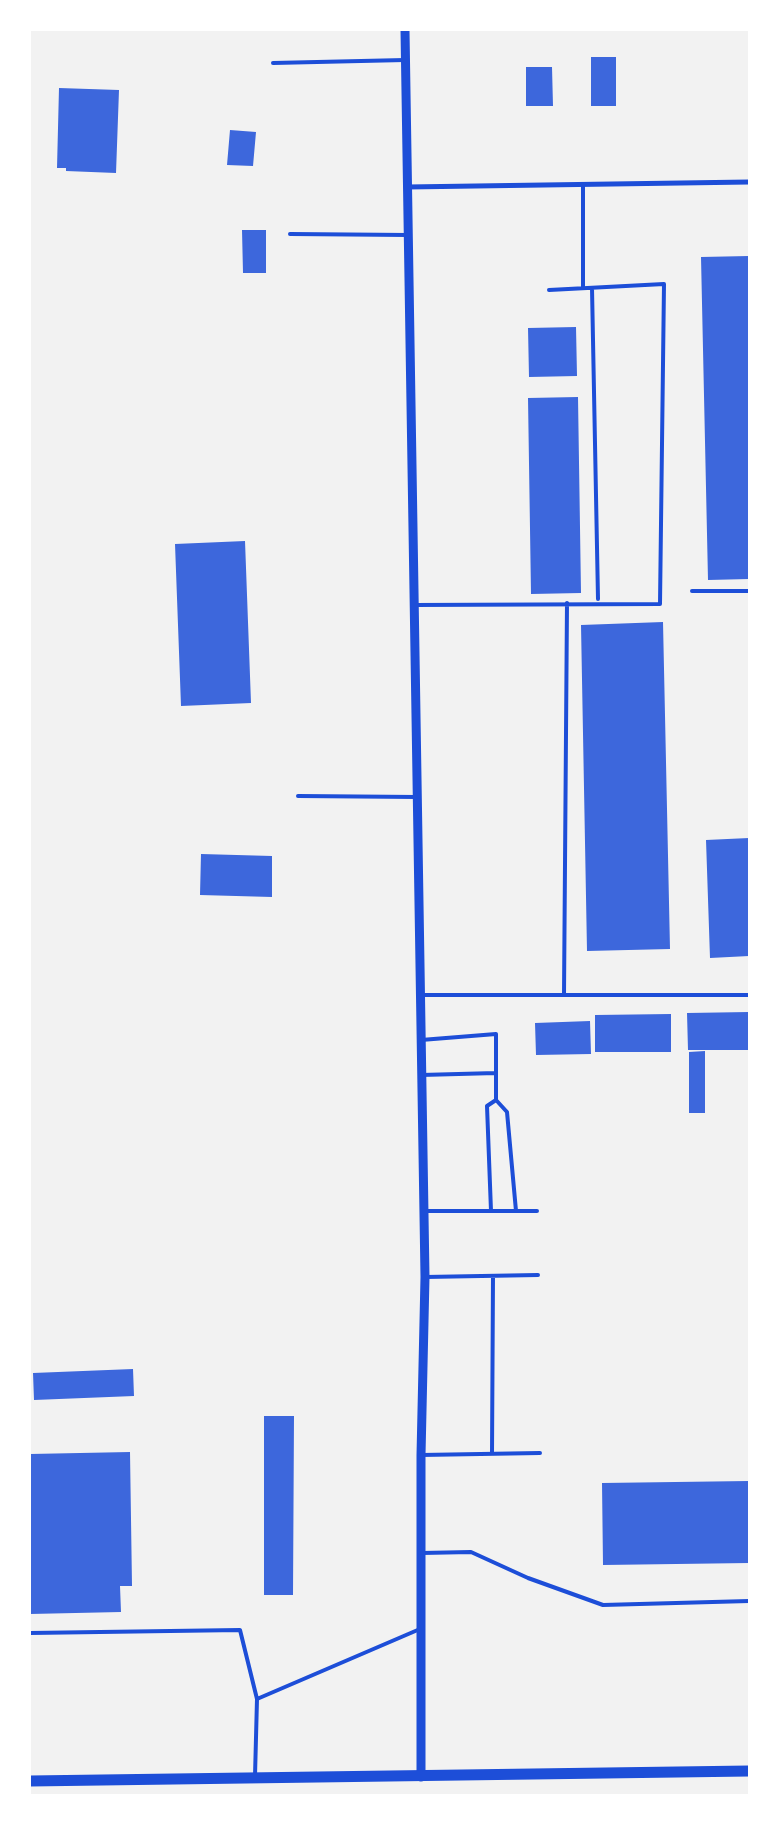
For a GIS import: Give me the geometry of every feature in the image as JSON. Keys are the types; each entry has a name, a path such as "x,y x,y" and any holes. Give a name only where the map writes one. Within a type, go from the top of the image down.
{"main road":[{"path":"30,1781 749,1771"}],"street":[{"path":"405,30 425,1277 421,1455 421,1777"},
{"path":"407,188 749,182"}],"lane":[{"path":"273,63 405,60"},
{"path":"582,288 583,185"},
{"path":"290,234 408,235"},
{"path":"414,605 660,604 664,284 549,290"},
{"path":"592,288 598,599"},
{"path":"692,591 749,591"},
{"path":"564,994 567,604"},
{"path":"298,796 417,797"},
{"path":"420,995 749,994"},
{"path":"421,1040 496,1034 496,1100 507,1112 516,1211"},
{"path":"421,1076 496,1073"},
{"path":"491,1211 487,1106 496,1100"},
{"path":"424,1211 537,1211"},
{"path":"425,1277 538,1275"},
{"path":"492,1454 493,1276"},
{"path":"421,1455 540,1453"},
{"path":"422,1553 471,1552 528,1578 603,1605 749,1601"},
{"path":"257,1699 422,1628"},
{"path":"30,1634 240,1630 257,1699 255,1777"}],"building":[{"path":"591,57 616,57 616,106 591,106"},
{"path":"526,67 552,67 553,106 526,106"},
{"path":"59,88 119,90 116,173 66,171 66,168 57,168"},
{"path":"230,130 256,132 253,166 227,165"},
{"path":"242,230 266,230 266,273 243,273"},
{"path":"749,256 749,579 708,580 701,257"},
{"path":"576,327 577,376 529,377 528,328"},
{"path":"578,397 581,593 531,594 528,398"},
{"path":"245,541 251,703 181,706 175,544"},
{"path":"663,622 670,949 587,951 581,625"},
{"path":"749,838 749,956 710,958 706,840"},
{"path":"201,854 272,856 272,897 200,895"},
{"path":"749,1012 749,1050 688,1050 687,1013"},
{"path":"671,1014 671,1052 595,1052 595,1015"},
{"path":"590,1021 591,1054 536,1055 535,1023"},
{"path":"705,1051 705,1113 689,1113 689,1052"},
{"path":"133,1369 134,1396 34,1400 33,1373"},
{"path":"264,1416 294,1416 293,1595 264,1595"},
{"path":"130,1452 132,1586 120,1586 121,1612 30,1614 30,1454"},
{"path":"749,1481 749,1563 603,1565 602,1483"}]}
